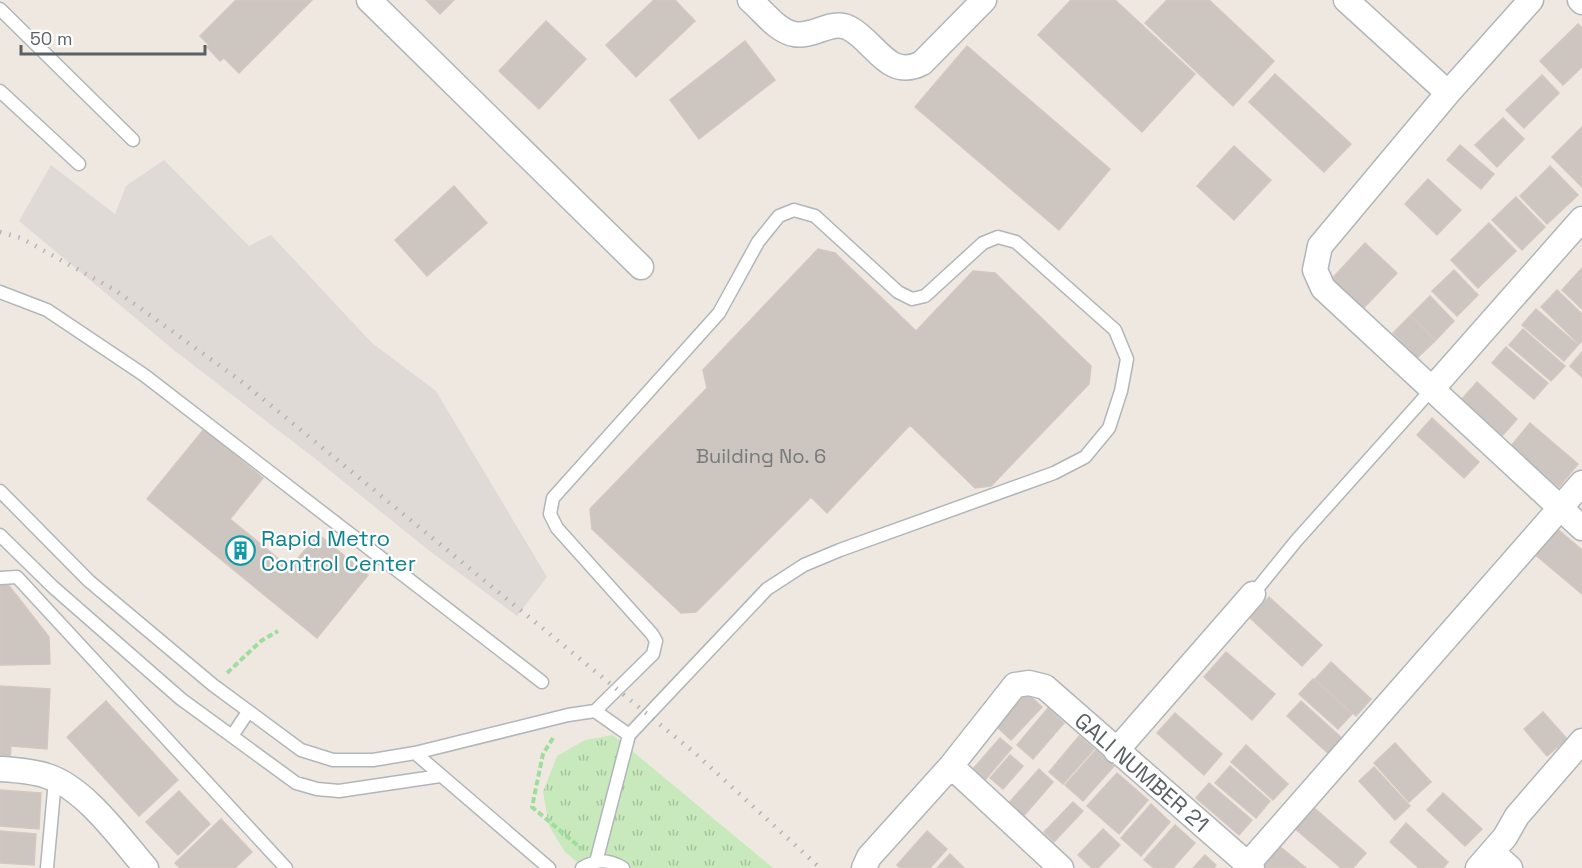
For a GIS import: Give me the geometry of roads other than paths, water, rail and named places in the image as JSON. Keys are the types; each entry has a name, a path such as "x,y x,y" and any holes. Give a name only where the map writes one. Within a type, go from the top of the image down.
{"street":[{"path":"369,0 641,267"},
{"path":"750,0 784,30 795,35 809,34 831,26 845,26 858,33 888,62 899,69 911,69 922,63 984,0"},
{"path":"1346,0 1448,93"},
{"path":"1531,0 1448,93 1320,246 1315,270 1323,288 1582,528"},
{"path":"1432,388 1582,219"},
{"path":"1250,866 1582,483"},
{"path":"1116,751 1253,594"},
{"name":"GALI NUMBER 21","path":"951,766 1015,685 1029,683 1045,687 1250,866"},
{"path":"1492,852 1517,816 1582,741"},
{"path":"1492,852 1525,824 1582,759"},
{"path":"864,868 868,857 951,766 1061,868"},
{"path":"0,769 48,776 68,787 90,805 146,868"},
{"path":"1492,852 1510,868"}],"lane":[{"path":"0,9 133,140"},
{"path":"0,91 79,164"},
{"path":"0,491 89,581 213,685 301,750 333,760 373,760 415,753 568,715 595,711 653,654 656,640 557,528 550,514 553,498 719,313 758,242 779,216 794,210 814,216 898,292 912,299 925,296 983,243 998,237 1016,242 1115,330 1127,359 1121,391 1109,428 1085,457 1054,473 840,550 804,565 767,589 629,735 596,862"},
{"path":"0,292 47,310 144,375 542,682"},
{"path":"1253,594 1296,541 1432,388"},
{"path":"0,535 53,587 181,699 296,783 317,789 339,791 440,776"},
{"path":"0,578 17,577 286,868"},
{"path":"595,711 629,735"},
{"path":"232,736 249,712"},
{"path":"415,753 549,868"},
{"path":"47,868 55,780"},
{"path":"582,868 596,862 612,862 623,868"}],"railway":[{"path":"0,232 21,238 115,290 241,381 696,754 820,868"}],"place":[{"name":"Rapid Metro Control Center","path":"240,551"}]}
